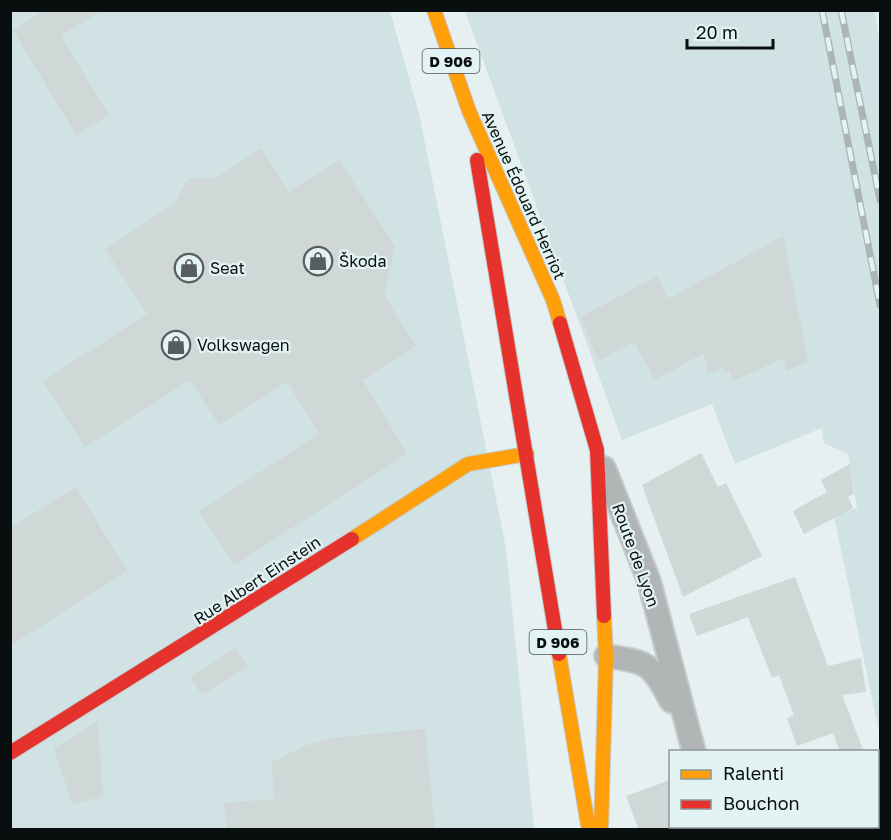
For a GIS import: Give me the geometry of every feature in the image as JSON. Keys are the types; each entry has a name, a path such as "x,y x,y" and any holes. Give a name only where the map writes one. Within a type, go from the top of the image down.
{"main road":[{"name":"D 906","path":"434,10 468,111"},
{"name":"Avenue Édouard Herriot","path":"468,111 552,300 597,450 606,656 601,830"},
{"name":"Avenue Édouard Herriot","path":"468,111 589,830"},
{"name":"Rue Albert Einstein","path":"10,753 236,614 468,464 527,454"}],"street":[{"name":"Route de Lyon","path":"597,450 649,581 691,742"},
{"name":"Route de Lyon","path":"606,656 640,661 658,677 691,742"}],"shaded area":[{"path":"10,11 390,11 419,113 506,549 534,829 11,829"},
{"path":"465,11 875,11 880,45 880,737 834,516 857,508 848,454 824,443 822,428 735,464 712,404 622,440"}],"building":[{"path":"45,10 102,10 61,36 109,115 76,135 13,30"},
{"path":"261,148 289,192 339,160 395,246 384,295 416,346 363,380 407,454 234,565 199,511 319,434 287,382 219,425 190,380 85,447 43,381 147,314 105,249 174,204 189,178 215,178"},
{"path":"783,236 808,361 786,371 784,358 733,381 730,371 725,372 723,368 708,374 704,353 655,380 634,342 598,361 581,317 657,276 668,299"},
{"path":"701,453 718,487 726,483 762,556 683,597 642,485"},
{"path":"850,464 854,494 848,497 853,508 804,534 793,511 827,492 821,480"},
{"path":"76,487 127,571 10,646 10,528"},
{"path":"795,577 828,666 861,658 866,692 842,695 863,750 839,750 833,733 797,746 787,718 794,715 779,675 772,678 748,617 697,636 689,614"},
{"path":"235,648 248,666 202,695 190,677"},
{"path":"98,721 103,796 73,805 54,749"},
{"path":"425,729 435,830 227,830 224,803 274,799 272,762 304,746 333,738"},
{"path":"669,780 670,830 639,830 626,796"}],"railway":[{"path":"822,10 880,305"},
{"path":"841,10 880,200"}],"traffic: slow":[{"path":"434,10 469,111 553,300 560,323"},
{"path":"352,539 468,464 527,454"},
{"path":"601,830 606,656 604,616"},
{"path":"559,654 588,825"}],"traffic: jam":[{"path":"477,160 559,654"},
{"path":"560,323 597,450 604,616"},
{"path":"10,753 352,539"}],"place":[{"name":"Škoda","path":"318,261"},
{"name":"Seat","path":"189,268"},
{"name":"Volkswagen","path":"176,345"}]}
